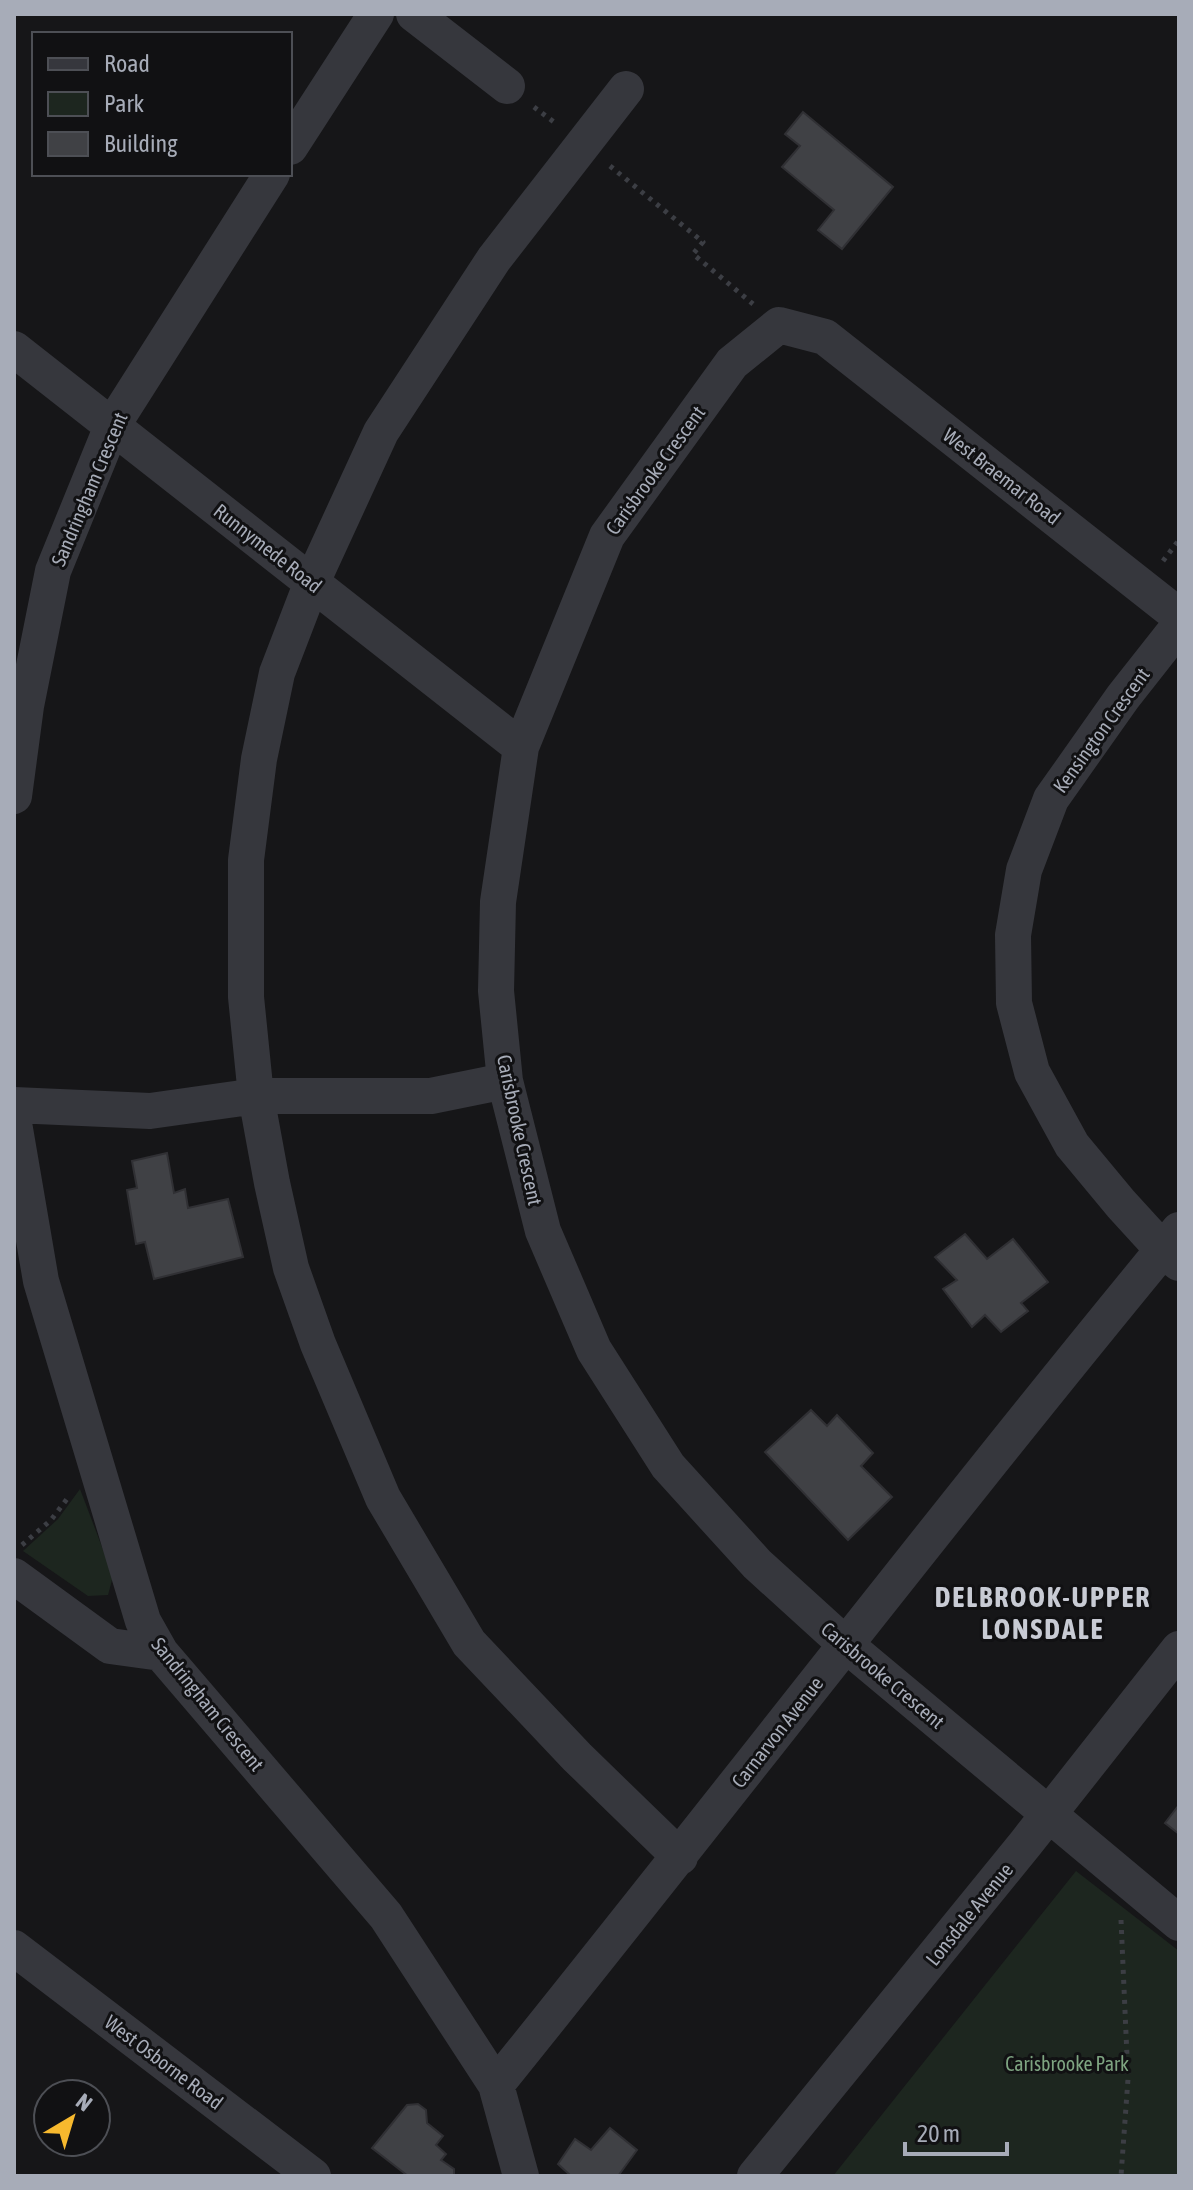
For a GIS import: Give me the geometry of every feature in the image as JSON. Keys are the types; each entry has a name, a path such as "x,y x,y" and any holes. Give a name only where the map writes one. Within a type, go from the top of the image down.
{"street":[{"path":"292,144 376,14"},
{"path":"414,14 507,86"},
{"path":"626,89 494,259 381,432 312,582 277,673 259,759 246,860 246,997 256,1096 291,1268 318,1344 383,1498 469,1643 577,1757 680,1857"},
{"name":"Sandringham Crescent","path":"14,796 26,706 53,571 112,426 271,176"},
{"name":"West Braemar Road","path":"779,325 825,337 1179,616"},
{"name":"Carisbrooke Crescent","path":"779,325 732,363 607,536 521,747 498,902 496,991 505,1081 543,1231 594,1350 668,1466 757,1564 845,1644 1179,1923"},
{"name":"Runnymede Road","path":"14,349 521,747"},
{"name":"Kensington Crescent","path":"1174,1247 1072,1145 1032,1072 1014,1003 1013,935 1024,870 1051,799 1123,697 1179,626"},
{"path":"14,1105 150,1111 256,1096 431,1096 505,1081"},
{"name":"Sandringham Crescent","path":"14,1123 41,1281 143,1621 161,1653 386,1916 496,2085 521,2176"},
{"name":"Carnarvon Avenue","path":"496,2085 680,1857 845,1644 1174,1247"},
{"path":"14,1576 110,1646 161,1653"},
{"name":"Lonsdale Avenue","path":"755,2176 1049,1815 1179,1649"},
{"name":"West Osborne Road","path":"14,1948 313,2176"}],"path":[{"path":"507,86 703,242 693,254 779,325"},
{"path":"14,1549 23,1545 51,1520 95,1457"},
{"path":"1118,1875 1128,2079 1121,2176"}],"green space":[{"path":"80,1489 113,1576 108,1595 88,1596 23,1551 58,1519"},
{"name":"Carisbrooke Park","path":"1076,1871 1179,1951 1179,2176 833,2176"}],"building":[{"path":"803,112 893,187 842,249 818,230 834,210 782,167 800,146 785,134"},
{"path":"167,1153 174,1193 185,1189 188,1208 228,1199 243,1257 154,1279 145,1242 136,1244 127,1190 137,1188 132,1161"},
{"path":"965,1234 987,1259 1013,1239 1048,1282 1021,1303 1028,1311 1001,1332 985,1315 972,1327 943,1289 957,1280 935,1257"},
{"path":"811,1410 827,1426 837,1415 873,1453 861,1466 892,1497 848,1540 765,1452"},
{"path":"1179,1805 1179,1834 1165,1823"},
{"path":"418,2104 426,2110 427,2123 443,2136 436,2145 446,2154 441,2160 454,2169 454,2176 408,2176 372,2148 407,2105"},
{"path":"610,2128 637,2150 618,2176 571,2176 558,2164 575,2139 591,2150"}],"district":[{"name":"DELBROOK-UPPER LONSDALE","path":"1043,1613"}]}
